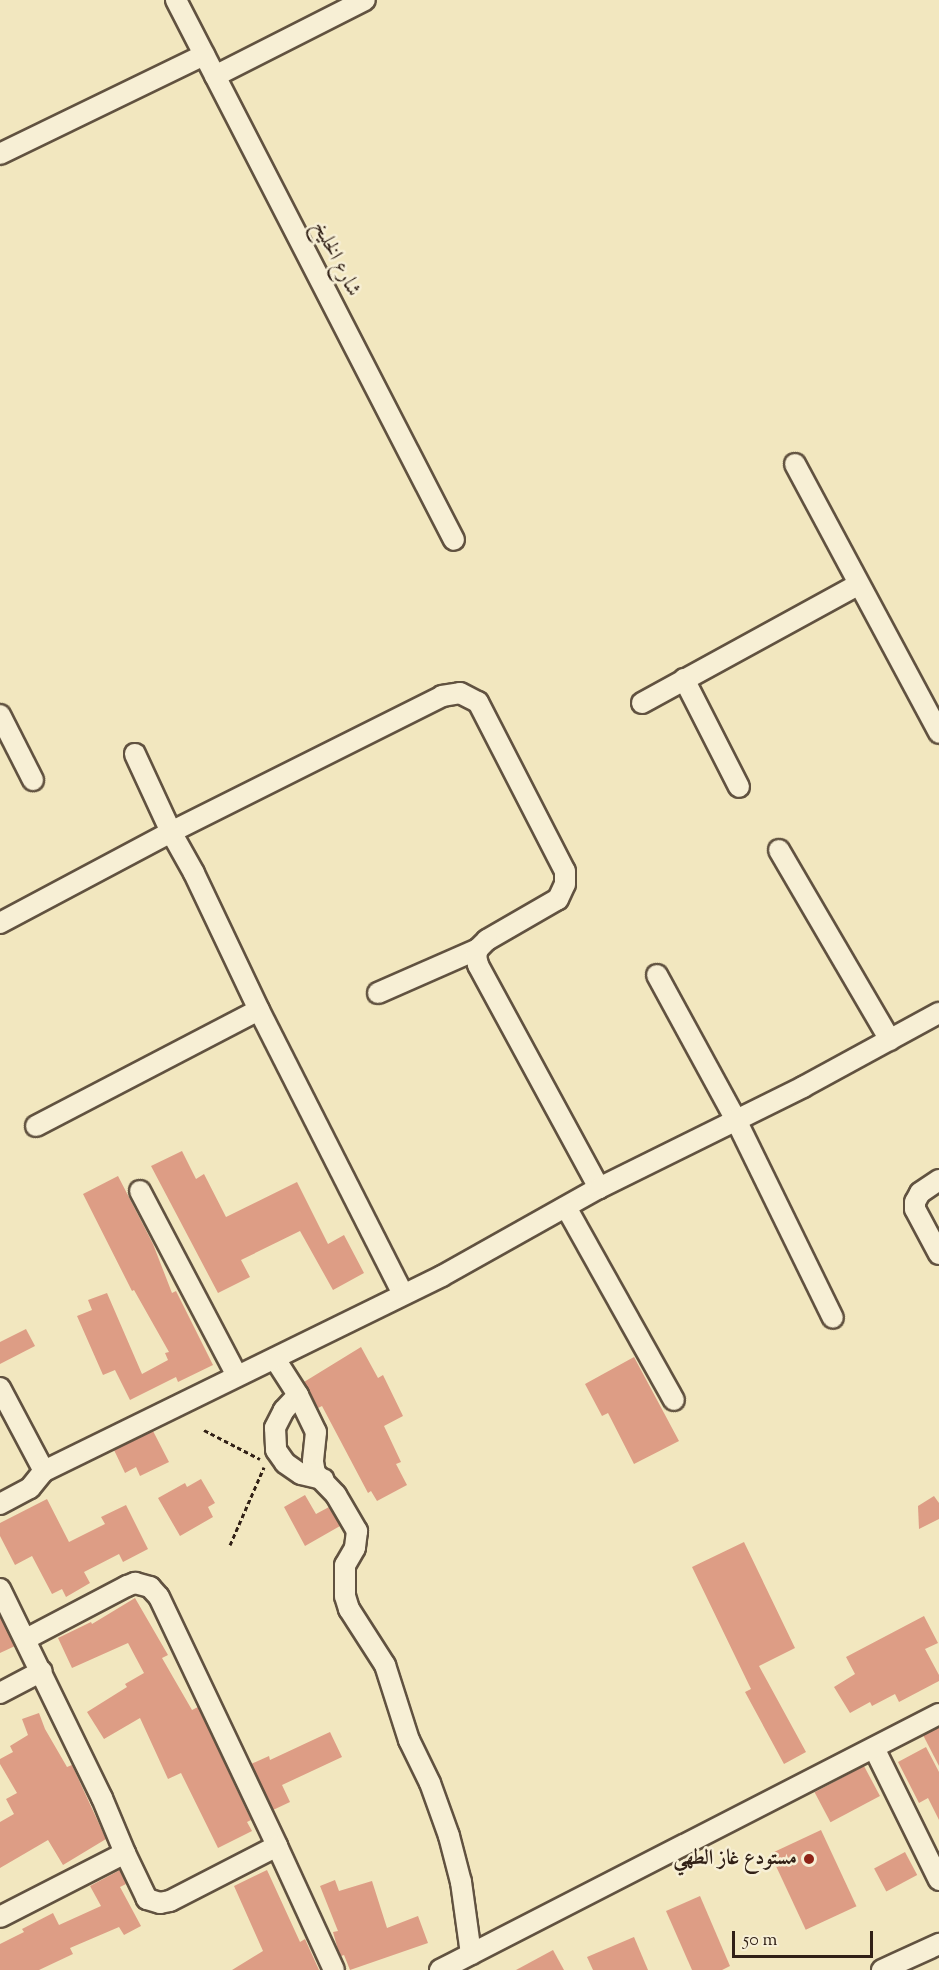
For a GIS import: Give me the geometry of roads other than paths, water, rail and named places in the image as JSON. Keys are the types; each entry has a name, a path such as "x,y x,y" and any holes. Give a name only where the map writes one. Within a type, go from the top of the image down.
{"street":[{"name":"شارع الخليخ","path":"176,0 454,540"},
{"path":"215,76 365,0"},
{"path":"0,154 204,55"},
{"path":"795,464 939,733"},
{"path":"642,703 859,584"},
{"path":"684,679 739,787"},
{"path":"0,923 171,832 442,696 460,693 468,695 478,702 566,871 565,884 558,899 487,940 478,949 378,993"},
{"path":"0,715 33,780"},
{"path":"135,754 171,832 195,873 259,1010 403,1294"},
{"path":"779,850 890,1040"},
{"path":"478,949 476,956 478,965 600,1188"},
{"path":"657,975 736,1120 833,1318"},
{"path":"36,1126 259,1010"},
{"path":"0,1504 30,1488 44,1471 236,1374 275,1359 442,1276 600,1188 736,1120 939,1013"},
{"path":"939,1180 920,1193 915,1202 915,1209 939,1254"},
{"path":"140,1191 236,1374"},
{"path":"566,1207 674,1400"},
{"path":"275,1359 298,1395 316,1432 313,1462 315,1473 336,1495 357,1531 355,1548 345,1565 345,1596 349,1609 385,1665 410,1740 430,1783 449,1836 461,1882 471,1954"},
{"path":"0,1388 44,1471"},
{"path":"298,1395 284,1410 275,1428 276,1450 285,1462 301,1474 323,1479"},
{"path":"26,1639 127,1586 135,1583 150,1587 159,1597 334,1970"},
{"path":"0,1589 42,1671 147,1899 160,1903 170,1901 277,1846"},
{"path":"0,1693 42,1671"},
{"path":"440,1970 939,1714"},
{"path":"874,1748 939,1880"},
{"path":"0,1917 125,1852"},
{"path":"882,1970 939,1944"}],"place":[{"name":"مستودع غاز الطهي","path":"809,1859"}]}
